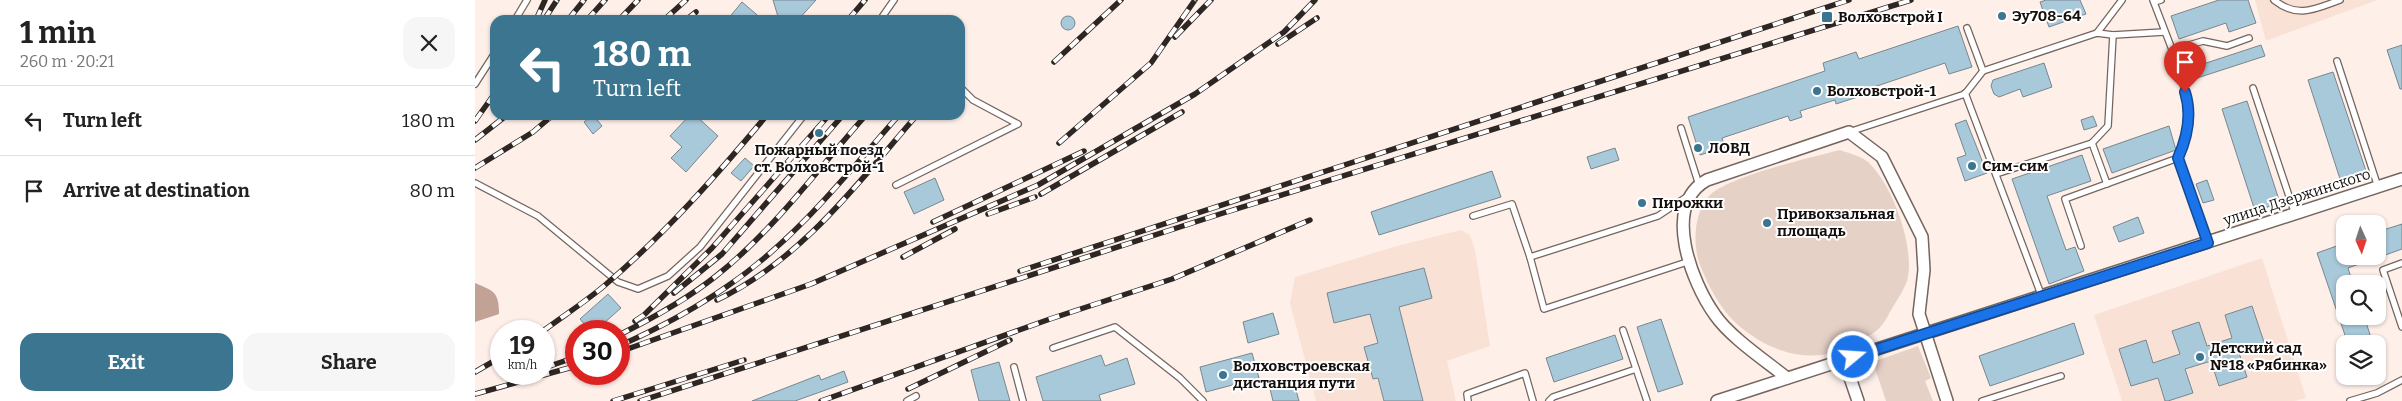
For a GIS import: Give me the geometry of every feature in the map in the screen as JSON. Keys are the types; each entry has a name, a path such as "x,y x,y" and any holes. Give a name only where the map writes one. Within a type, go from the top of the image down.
{"street":[{"path":"1787,378 1740,340 1715,316 1687,262 1683,240 1683,220 1696,189 1849,132 1883,156 1922,237 1924,270 1919,314 1947,401"},
{"name":"улица Дзержинского","path":"1720,401 2402,179"},
{"path":"1844,360 1858,401"}],"lane":[{"path":"518,15 527,0"},
{"path":"885,15 894,0"},
{"path":"2097,33 2122,0"},
{"path":"2161,0 2153,1 2172,50 2189,106 2185,142 2178,158 2208,243"},
{"path":"2274,0 2285,8 2304,12 2340,0"},
{"path":"1967,28 1983,71"},
{"path":"1849,132 1965,93 1983,71 2097,33 2113,35 2164,32"},
{"path":"1996,174 2092,143 2108,126 2113,35"},
{"path":"2172,50 2203,41 2227,46 2249,38"},
{"path":"475,84 490,61"},
{"path":"2337,61 2378,187"},
{"path":"2253,88 2295,214"},
{"path":"895,185 1018,124 973,100 965,92"},
{"path":"1965,93 2041,296"},
{"path":"475,183 538,216 617,282 638,289 668,276 700,247 800,120"},
{"path":"1530,257 1658,216 1696,189 1681,128"},
{"path":"2092,143 2107,184"},
{"path":"2081,246 2065,199 2178,158"},
{"path":"1473,216 1512,204 1530,257 1544,309 1687,262"},
{"path":"2402,263 2383,270 2402,327"},
{"path":"1053,348 1115,327 1180,378 1203,401"},
{"path":"1623,330 1647,401"},
{"path":"1014,367 1023,401"},
{"path":"1549,401 1553,397 1636,369"},
{"path":"1468,401 1467,394 1525,373 1533,401"},
{"path":"1983,401 2061,376"},
{"path":"2350,401 2377,393 2402,380"},
{"path":"907,401 916,396"}],"shaded area":[{"path":"2255,0 2377,0 2266,41"},
{"path":"1840,150 1858,156 1868,162 1877,172 1893,199 1908,248 1907,281 1879,328 1847,348 1831,353 1814,355 1782,351 1752,336 1738,325 1716,297 1697,257 1695,238 1698,218 1705,201 1721,187 1753,174"},
{"path":"1461,230 1470,235 1475,250 1490,346 1447,361 1456,401 1316,401 1290,303 1295,277 1397,246"},
{"name":"Детский сад №18 «Рябинка»","path":"2262,258 2306,398 2295,401 2122,401 2094,315"},
{"path":"475,283 494,293 498,301 499,314 475,322"},
{"path":"1918,346 1931,378 1925,381 1933,401 1886,401 1873,362"}],"building":[{"path":"773,0 816,0 802,15 778,15"},
{"path":"2046,0 2080,0 2086,14 2049,27 2040,2"},
{"path":"2219,0 2248,0 2256,23 2229,32 2226,23 2179,39 2171,16"},
{"path":"742,2 757,15 731,15"},
{"path":"1068,16 1073,18 1075,23 1073,28 1068,30 1063,28 1061,23 1063,18"},
{"name":"Волховстрой-1","path":"1958,26 1972,67 1949,74 1945,63 1868,89 1870,93 1836,104 1835,100 1800,111 1802,117 1790,121 1788,116 1722,138 1725,147 1700,155 1688,117 1825,71 1823,63 1856,52 1859,59"},
{"path":"2261,45 2265,56 2191,80 2188,69"},
{"path":"2402,45 2402,89 2400,89 2387,50"},
{"path":"2044,63 2052,87 2023,97 2020,89 1999,97 1994,94 1991,86 1993,80"},
{"path":"2333,72 2367,174 2341,182 2308,80"},
{"path":"2247,101 2280,203 2255,211 2222,109"},
{"path":"2093,116 2097,126 2084,130 2081,120"},
{"path":"587,120 597,120 602,126 593,134 584,122"},
{"path":"685,120 700,120 718,136 686,172 671,158 682,147 670,136"},
{"path":"1966,120 1987,173 1965,181 1957,158 1966,155 1955,124"},
{"path":"2169,126 2176,150 2112,173 2103,149"},
{"path":"1615,148 1619,160 1591,169 1587,157"},
{"path":"2082,155 2091,181 2047,196 2066,250 2075,247 2084,271 2049,284 2012,179"},
{"path":"745,158 754,166 741,181 731,173"},
{"path":"1492,171 1501,197 1379,235 1371,212"},
{"path":"935,178 944,200 914,214 904,192"},
{"path":"2207,180 2214,200 2203,203 2196,184"},
{"path":"2138,217 2144,233 2119,242 2113,227"},
{"path":"2402,224 2402,249 2386,255 2386,229"},
{"path":"2336,246 2336,265 2356,265 2348,268 2350,275 2336,275 2336,309 2317,253"},
{"path":"1424,268 1432,298 1399,307 1423,401 1384,401 1378,378 1373,379 1364,347 1378,343 1370,314 1334,323 1327,293"},
{"path":"608,294 621,308 607,320 580,319"},
{"path":"2252,306 2265,345 2239,353 2247,377 2219,386 2211,361 2185,369 2193,393 2168,401 2165,401 2158,378 2131,386 2119,349 2146,340 2153,363 2180,354 2172,331 2199,322 2207,346 2232,338 2225,315"},
{"path":"1273,313 1279,334 1248,343 1243,322"},
{"path":"1661,319 1683,384 1658,392 1637,327"},
{"path":"2074,323 2084,354 1990,386 1979,356"},
{"path":"2342,325 2367,325 2370,335 2345,335"},
{"path":"1615,335 1623,359 1554,382 1546,358"},
{"path":"1252,353 1259,378 1206,392 1200,367"},
{"path":"1101,355 1105,366 1127,358 1135,384 1099,395 1101,401 1043,401 1036,377"},
{"path":"999,362 1010,401 979,401 971,370"},
{"path":"844,371 848,382 795,401 752,401 819,375 821,380"},
{"path":"1293,379 1299,401 1273,401 1269,385"}],"railway":[{"path":"538,15 545,0"},
{"path":"547,15 557,0"},
{"path":"572,15 584,0"},
{"path":"592,15 605,0"},
{"path":"624,15 638,0"},
{"path":"670,15 686,0"},
{"path":"852,15 865,0"},
{"path":"1054,62 1121,0"},
{"path":"1059,143 1151,63 1195,0"},
{"path":"1175,37 1211,0"},
{"path":"630,348 811,284 1038,185 1195,94 1284,32 1315,0"},
{"path":"1020,271 1849,0"},
{"path":"640,401 1220,214 1911,0"},
{"path":"692,15 696,12"},
{"path":"1278,44 1317,18"},
{"path":"475,121 490,100"},
{"path":"1041,194 1182,112"},
{"path":"475,140 501,120"},
{"path":"475,168 533,132 547,120"},
{"path":"555,322 597,292 648,246 709,182 763,120"},
{"path":"635,321 644,315 712,248 825,120"},
{"path":"674,293 722,254 839,120"},
{"path":"630,329 681,301 705,285 737,258 776,220 862,120"},
{"path":"630,341 662,326 716,294 776,248 840,183 895,120"},
{"path":"717,300 775,264 801,242 849,193 913,120"},
{"path":"933,222 1084,151"},
{"path":"988,214 1035,197"},
{"path":"821,401 1050,319 1172,279 1310,220"},
{"path":"903,257 955,229"},
{"path":"908,389 1010,340"},
{"path":"613,401 744,360"},
{"path":"555,364 565,361"},
{"path":"475,372 490,363"},
{"path":"475,394 565,369"}],"place":[{"name":"Эу708-64","path":"2002,16"},
{"name":"Волховстрой I","path":"1827,17"},
{"name":"Волховстрой-1","path":"1817,91"},
{"name":"Пожарный поезд ст. Волховстрой-1","path":"819,133"},
{"name":"ЛОВД","path":"1698,148"},
{"name":"Сим-сим","path":"1972,166"},
{"name":"Пирожки","path":"1642,203"},
{"name":"Привокзальная площадь","path":"1767,223"},
{"name":"Детский сад №18 «Рябинка»","path":"2200,357"},
{"name":"Волховстроевская дистанция пути","path":"1223,375"}],"route":[{"path":"1853,357 2208,243 2178,158 2185,142 2189,106 2185,92"}]}
